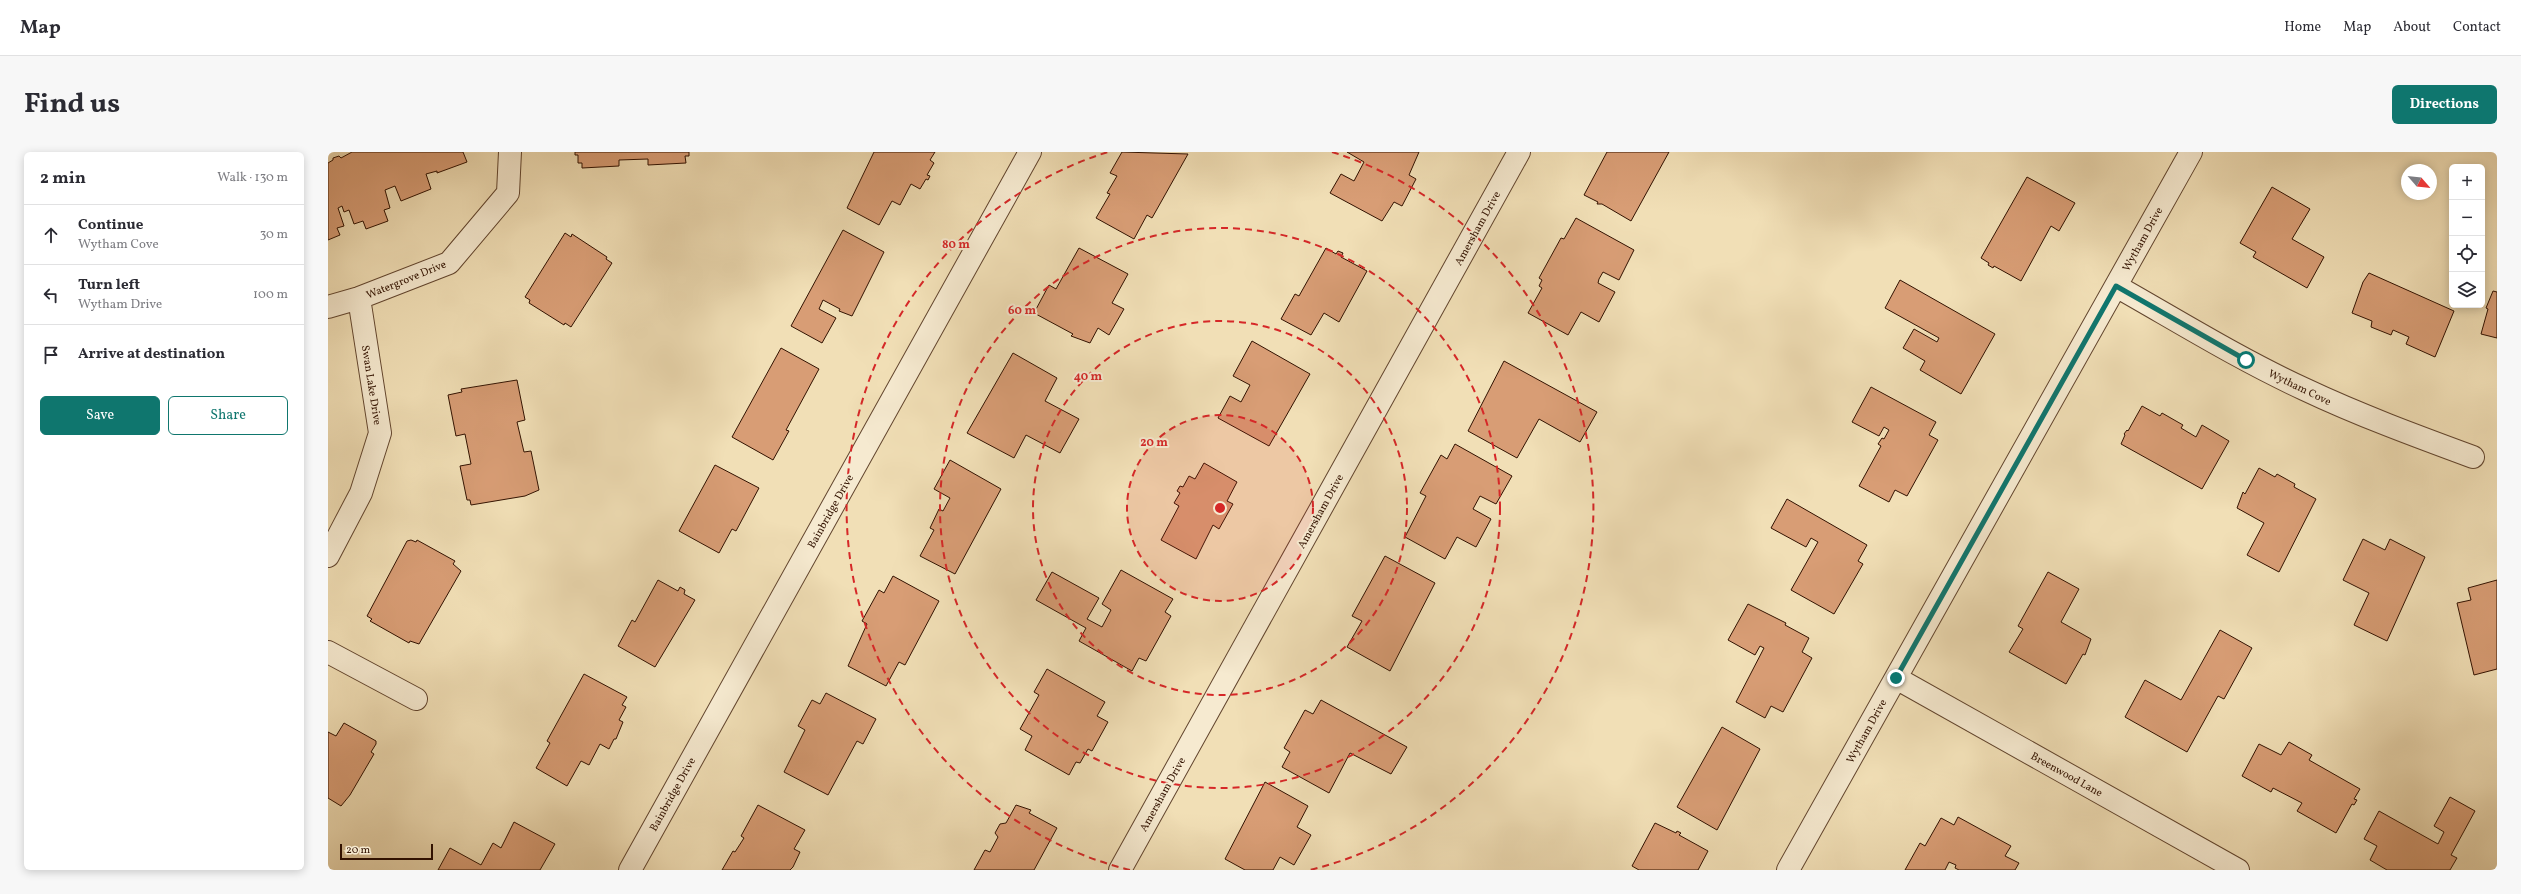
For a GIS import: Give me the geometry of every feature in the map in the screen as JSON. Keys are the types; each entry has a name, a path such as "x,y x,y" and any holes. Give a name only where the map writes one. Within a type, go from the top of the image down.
{"street":[{"name":"Watergrove Drive","path":"328,307 359,298 449,263 508,193 510,152"},
{"name":"Bainbridge Drive","path":"630,870 1030,152"},
{"name":"Amersham Drive","path":"1120,870 1519,152"},
{"name":"Wytham Drive","path":"1788,870 2191,152"},
{"name":"Wytham Cove","path":"2116,286 2246,360 2303,389 2357,413 2473,458"},
{"name":"Swan Lake Drive","path":"328,556 361,493 380,433 359,298"},
{"path":"328,652 416,699"},
{"name":"Breenwood Lane","path":"1896,678 2238,870"}],"building":[{"path":"352,152 463,152 467,162 437,173 437,171 426,174 431,189 401,201 395,186 385,190 390,208 384,210 388,221 366,229 363,221 354,224 349,210 344,212 342,206 338,208 344,226 337,228 340,235 328,240 328,163 333,160 333,158 339,156 341,158"},
{"path":"575,152 689,152 689,156 685,156 686,163 648,165 648,159 619,160 619,166 582,168 582,163 578,163 578,155 575,155"},
{"path":"874,152 935,152 930,160 934,163 927,175 930,176 928,180 926,179 920,189 911,184 900,205 892,201 879,225 847,208"},
{"path":"1122,152 1188,154 1152,218 1147,215 1134,239 1096,218 1110,194 1107,193 1117,176 1110,173"},
{"path":"1347,152 1419,152 1409,175 1416,179 1402,206 1394,202 1382,221 1330,193 1341,174 1354,181 1364,162"},
{"path":"1607,152 1669,152 1631,221 1602,204 1597,204 1598,202 1584,195"},
{"path":"2027,177 2075,203 2059,231 2051,226 2021,281 1994,266 1993,268 1988,265 1989,263 1981,258"},
{"path":"2272,187 2310,209 2292,239 2324,257 2307,288 2253,257 2256,252 2240,243"},
{"path":"1576,218 1634,250 1619,280 1603,272 1599,279 1598,283 1615,292 1599,322 1581,312 1568,335 1528,313 1542,288 1539,286 1542,280 1539,278 1561,238 1564,239"},
{"path":"843,230 884,252 852,316 839,311 840,309 823,300 819,309 836,318 822,343 791,326"},
{"path":"565,233 571,237 572,234 607,257 606,259 612,263 571,327 565,323 564,325 529,303 530,300 525,297"},
{"path":"1079,248 1128,274 1112,303 1124,309 1109,335 1098,328 1090,343 1071,336 1073,334 1034,313 1049,285 1056,289"},
{"path":"1326,248 1336,254 1338,251 1343,253 1341,257 1367,271 1339,322 1324,313 1311,335 1281,319 1295,294 1299,296"},
{"path":"2369,273 2454,311 2435,357 2406,344 2409,337 2393,330 2391,335 2371,327 2372,321 2352,313 2363,282"},
{"path":"1900,280 1995,334 1961,394 1920,370 1925,361 1903,348 1914,329 1937,342 1939,338 1885,308"},
{"path":"2493,291 2497,292 2497,338 2481,334 2488,309 2486,308"},
{"path":"1252,341 1310,374 1269,446 1218,418 1230,396 1241,402 1250,385 1233,376"},
{"path":"781,348 819,369 786,430 789,431 773,460 732,437"},
{"path":"1013,353 1057,378 1045,401 1079,419 1060,453 1026,435 1014,458 967,433"},
{"path":"1504,361 1597,412 1580,442 1539,419 1517,458 1468,431"},
{"path":"517,380 525,420 517,422 524,452 531,451 539,490 525,496 471,505 470,500 467,500 460,466 471,464 465,434 456,436 448,395 462,392 461,389"},
{"path":"1871,387 1936,422 1929,435 1938,440 1907,496 1895,490 1889,502 1859,486 1881,446 1878,444 1882,438 1884,439 1889,430 1884,427 1879,436 1852,422"},
{"path":"2142,406 2160,416 2162,413 2183,425 2181,428 2196,437 2202,425 2229,441 2202,489 2121,444 2125,435 2124,434 2127,430 2128,431"},
{"path":"1455,444 1512,476 1496,504 1480,496 1473,509 1491,519 1476,547 1457,537 1445,559 1405,537 1426,496 1420,493 1441,455 1447,459"},
{"path":"950,460 1001,489 955,574 920,556 934,530 930,528 939,509 943,511 950,498 934,489"},
{"path":"1204,463 1237,482 1227,501 1233,504 1219,529 1213,525 1196,559 1161,540 1179,506 1174,503 1180,493 1177,491 1180,486 1183,487 1189,476 1195,479"},
{"path":"715,465 759,488 736,531 732,529 719,553 679,531"},
{"path":"2259,468 2275,477 2277,474 2295,484 2294,487 2316,499 2279,572 2247,555 2264,523 2237,508 2243,492 2245,494"},
{"path":"1787,499 1867,545 1858,561 1863,564 1834,614 1791,590 1818,542 1811,538 1806,547 1771,528"},
{"path":"2363,539 2385,550 2390,539 2425,557 2387,641 2354,625 2369,593 2343,580"},
{"path":"411,540 416,542 417,540 455,561 453,564 461,571 419,644 410,641 409,643 370,621 372,619 367,616 407,541"},
{"path":"1385,556 1435,583 1390,671 1347,647 1362,621 1352,616"},
{"path":"1121,570 1173,599 1165,612 1171,616 1146,661 1139,658 1132,671 1079,641 1086,628 1036,600 1052,572 1099,598 1087,619 1102,627 1111,610 1102,604"},
{"path":"2048,572 2079,589 2061,622 2091,639 2085,655 2083,654 2066,684 2009,652 2023,629 2018,626"},
{"path":"893,576 939,601 905,665 899,662 886,686 848,666 867,624 862,621 879,590 884,593"},
{"path":"658,580 678,591 680,587 685,590 684,594 695,600 655,667 618,646 632,620 635,622"},
{"path":"2497,580 2497,669 2474,675 2457,603 2471,600 2468,588"},
{"path":"1748,604 1786,623 1785,625 1809,638 1802,652 1812,658 1783,712 1771,706 1765,718 1736,702 1764,648 1760,646 1755,655 1728,640"},
{"path":"2220,630 2252,648 2224,699 2218,696 2187,752 2125,717 2145,680 2181,700"},
{"path":"1047,669 1105,702 1097,716 1108,722 1092,751 1088,749 1080,763 1076,762 1069,775 1025,750 1032,736 1020,729 1039,695 1034,692"},
{"path":"584,674 627,697 622,705 626,707 619,720 623,722 616,739 614,739 609,749 600,744 589,765 581,761 567,786 536,768 550,743 547,741"},
{"path":"826,693 876,719 863,744 857,741 828,795 784,772 805,730 798,726 812,700 820,704"},
{"path":"1321,700 1407,747 1391,774 1350,753 1329,793 1282,767 1290,752 1284,748 1305,710 1313,714"},
{"path":"344,723 376,741 376,744 371,752 374,754 350,795 341,806 328,798 328,732 336,736"},
{"path":"1722,727 1760,749 1717,830 1677,807"},
{"path":"2289,742 2312,755 2309,760 2360,789 2354,799 2357,800 2354,805 2352,804 2336,833 2297,811 2302,803 2273,788 2271,792 2242,776 2259,744 2281,755"},
{"path":"1265,782 1308,806 1297,827 1311,835 1294,865 1280,857 1273,870 1245,870 1225,859"},
{"path":"2450,797 2475,811 2451,855 2457,858 2450,870 2387,870 2370,860 2377,846 2364,839 2379,811 2438,844 2444,832 2434,826"},
{"path":"758,805 805,830 794,849 800,852 793,867 790,870 722,870 733,851 735,852 744,838 741,836"},
{"path":"1016,805 1031,810 1029,813 1057,828 1034,870 974,870 985,850 990,852 998,837 995,833 1000,824 1006,823"},
{"path":"1958,817 2011,846 2005,856 2019,863 2015,870 1959,870 1955,868 1956,865 1949,862 1945,870 1905,870 1920,843 1925,846 1941,818 1954,825"},
{"path":"514,822 555,844 540,870 438,870 450,848 481,865 493,843 501,848"},
{"path":"1655,823 1676,833 1677,831 1681,833 1679,835 1708,851 1698,870 1639,870 1632,866"}],"route":[{"path":"1896,678 2116,286 2246,360"}]}
